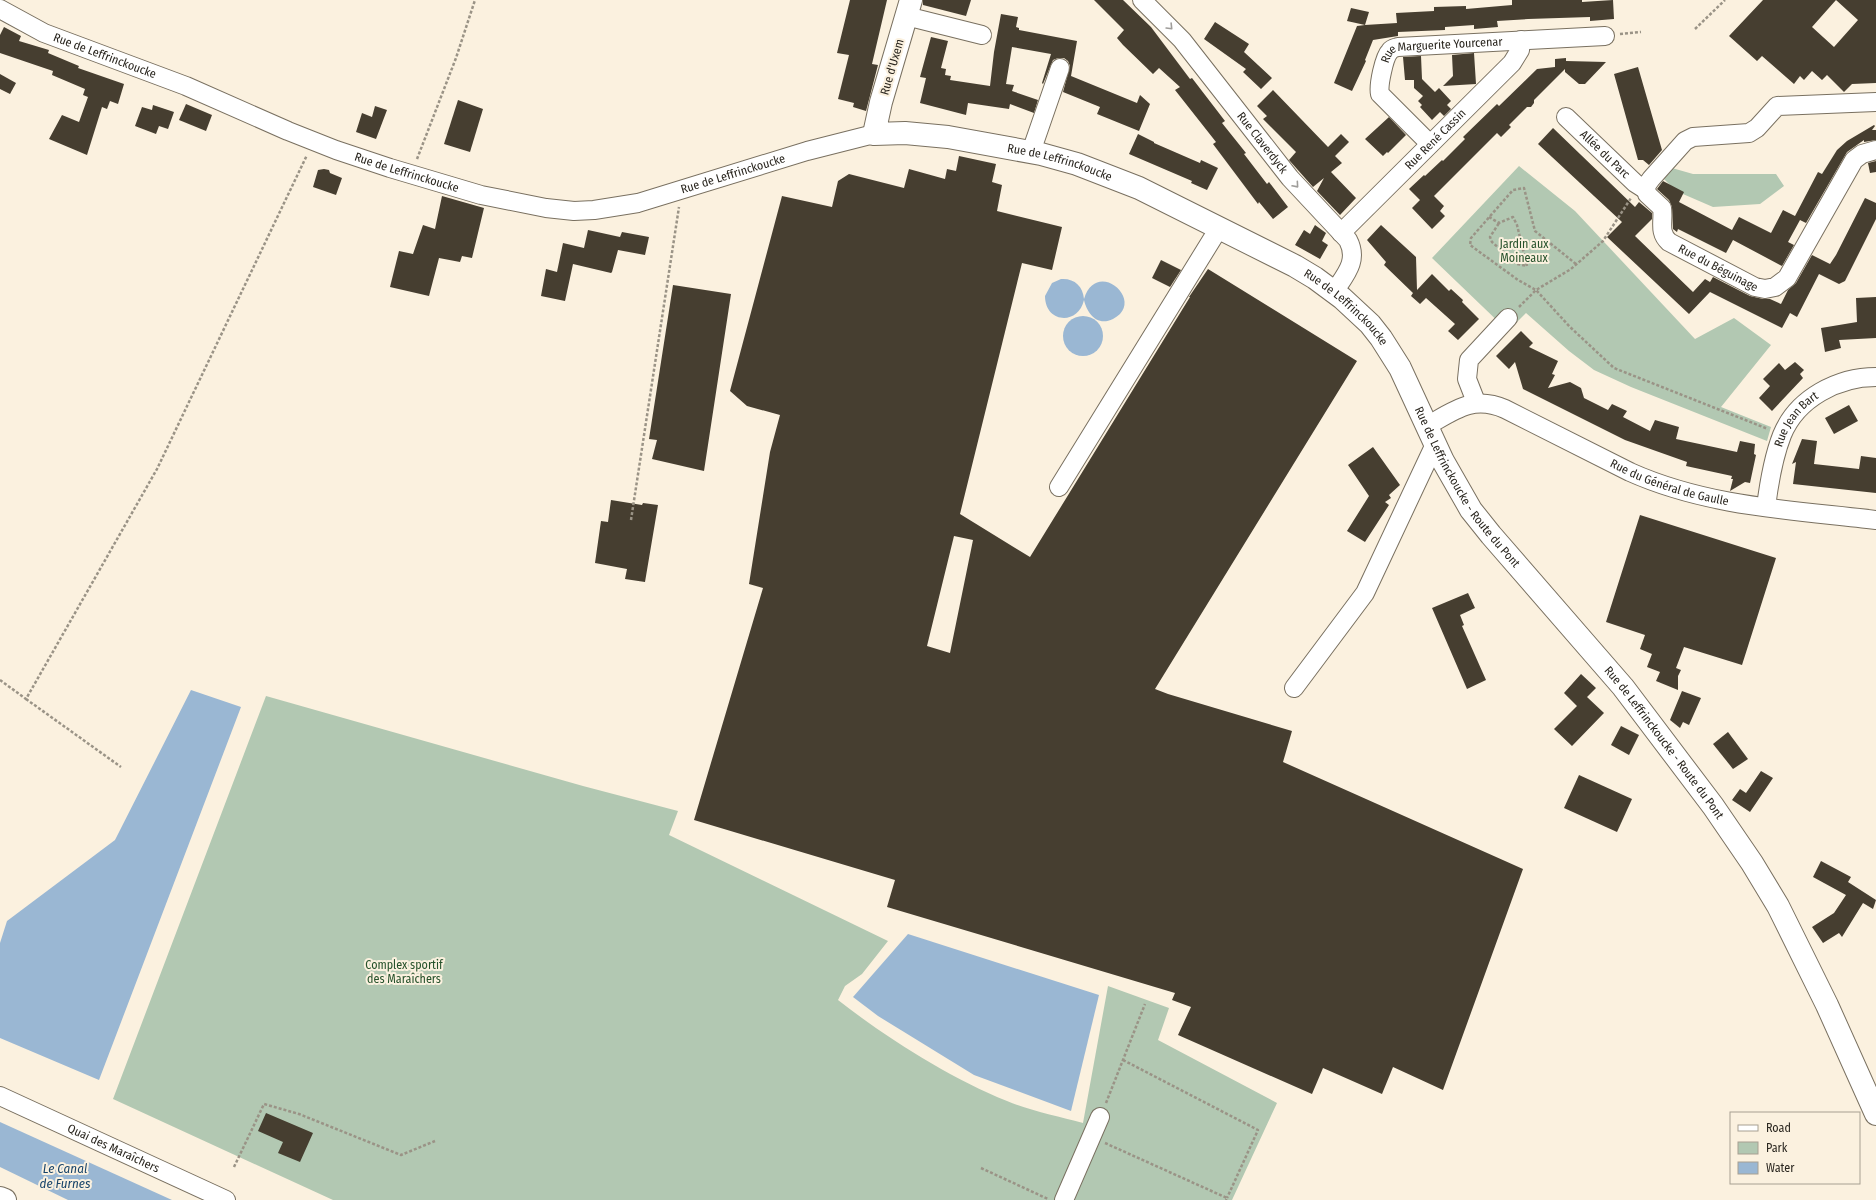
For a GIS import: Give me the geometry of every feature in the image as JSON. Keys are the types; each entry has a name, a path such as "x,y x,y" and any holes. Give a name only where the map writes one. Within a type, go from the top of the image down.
{"main road":[{"name":"Rue d'Uxem","path":"874,134 881,102 908,8"},
{"name":"Rue de Leffrinckoucke","path":"874,134 905,133 938,136 1031,152 1066,160 1113,176 1295,266 1334,292 1366,320 1381,338 1395,360 1414,398"},
{"name":"Rue de Leffrinckoucke - Route du Pont","path":"1414,398 1455,484 1477,519 1634,700 1697,783 1752,863 1775,901 1875,1108"},
{"path":"0,1198 5,1200"}],"street":[{"name":"Rue Claverdyck","path":"1142,0 1182,40 1290,178 1342,233 1351,248 1353,258 1334,292"},
{"path":"908,8 982,35"},
{"name":"Rue de Leffrinckoucke","path":"0,9 44,33 192,88 313,141 412,175 515,202 546,208 574,211 605,209 626,205 681,191 807,151 874,134"},
{"name":"Rue Marguerite Yourcenar","path":"1430,144 1380,94 1380,82 1387,56 1390,51 1398,47 1605,36"},
{"name":"Rue René Cassin","path":"1342,233 1515,59 1520,50 1521,40"},
{"path":"1031,152 1060,68"},
{"path":"1642,188 1674,151 1684,141 1692,137 1744,134 1753,131 1777,106 1876,102"},
{"name":"Allée du Parc","path":"1566,117 1642,188"},
{"name":"Rue du Béguinage","path":"1642,188 1662,208 1661,229 1665,239 1755,286 1770,288 1780,284 1790,273 1854,160 1862,154 1876,150"},
{"path":"1059,487 1219,228"},
{"path":"1294,688 1366,593 1431,435 1457,409 1476,402 1467,379 1469,360 1508,318"},
{"name":"Rue Jean Bart","path":"1766,507 1770,479 1782,435 1797,412 1826,389 1851,379 1876,377"},
{"name":"Rue du Général de Gaulle","path":"1476,402 1487,403 1505,409 1648,480 1713,500 1876,520"},
{"name":"Quai des Maraîchers","path":"0,1096 226,1200"},
{"path":"1064,1200 1100,1117"}],"path":[{"path":"412,175 456,58 475,0"},
{"path":"1695,29 1726,0"},
{"path":"1605,36 1641,32"},
{"path":"26,699 160,463 313,141"},
{"path":"1576,264 1535,231 1524,188 1513,190 1471,238 1470,245 1518,280 1536,290 1570,327 1614,368 1666,388 1705,406 1782,435"},
{"path":"1508,318 1536,290 1576,264 1603,241 1642,188"},
{"path":"631,520 681,191"},
{"path":"1490,217 1499,224"},
{"path":"1514,217 1527,266 1517,264 1492,242 1490,237 1499,224 1514,217"},
{"path":"0,680 122,767"},
{"path":"1100,1117 1145,1004"},
{"path":"1092,1136 1226,1199 1258,1130 1123,1060"},
{"path":"234,1167 264,1104 298,1114 401,1155 435,1141"},
{"path":"981,1168 1051,1200"}],"green space":[{"name":"Jardin aux Moineaux","path":"1519,166 1575,211 1695,339 1734,318 1771,345 1721,407 1771,427 1767,441 1631,387 1594,370 1569,351 1526,313 1508,331 1432,258"},
{"path":"1672,168 1693,174 1776,174 1784,186 1760,204 1713,207 1676,191 1661,176"},
{"name":"Complex sportif des Maraîchers","path":"266,696 583,786 678,811 669,835 888,941 862,974 845,986 838,1000 898,1043 942,1069 985,1092 1016,1105 1083,1123 1108,986 1169,1008 1158,1040 1277,1103 1232,1200 333,1200 113,1099"}],"water":[{"path":"1061,279 1074,281 1082,290 1084,299 1090,287 1099,282 1108,282 1116,287 1122,294 1125,303 1122,312 1113,319 1107,321 1098,320 1090,314 1084,300 1081,308 1075,314 1062,318 1056,316 1050,312 1046,305 1045,296 1052,283"},
{"path":"1083,316 1091,318 1097,322 1101,328 1103,336 1101,344 1097,350 1091,354 1083,356 1075,354 1069,350 1065,344 1063,336 1065,328 1069,322 1075,318"},
{"path":"191,690 241,707 99,1080 0,1038 0,943 7,921 115,840"},
{"path":"908,934 1099,995 1071,1111 974,1075 878,1016 853,997"},
{"name":"Le Canal de Furnes","path":"0,1122 172,1200 68,1200 0,1167"}],"building":[{"path":"850,0 887,0 872,64 878,65 866,111 853,107 854,103 838,99 849,55 837,53"},
{"path":"923,0 971,0 966,16 923,5"},
{"path":"1094,0 1123,0 1151,27 1190,79 1192,78 1225,121 1222,123 1246,153 1244,154 1267,184 1269,182 1288,207 1273,219 1259,202 1258,204 1213,144 1216,142 1175,90 1180,87 1159,68 1153,74 1123,45 1117,38 1124,30"},
{"path":"1512,0 1582,0 1582,2 1613,0 1614,19 1590,21 1590,17 1497,21 1498,27 1474,29 1474,25 1445,27 1445,30 1398,32 1398,36 1373,40 1365,60 1366,61 1352,91 1334,83 1357,26 1397,23 1396,13 1434,11 1434,7 1466,6 1466,9 1512,5"},
{"path":"1763,0 1836,0 1876,0 1876,83 1852,84 1844,92 1827,75 1822,80 1812,71 1804,80 1800,76 1794,84 1762,56 1757,61 1729,36","holes":["1836,0 1858,20 1834,47 1812,27"]},
{"path":"1351,8 1369,12 1365,25 1347,21"},
{"path":"1001,14 1018,17 1016,27 1019,28 1019,30 1077,41 1071,76 1137,103 1140,95 1150,104 1139,131 1097,114 1100,107 1063,92 1070,66 1068,61 1064,58 1053,60 1043,84 1042,83 1051,54 1012,47 1006,84 1014,85 1012,91 1038,100 1034,113 1010,104 1009,109 968,103 966,115 920,103 926,78 920,77 931,37 948,41 941,68 946,69 945,75 951,76 950,80 990,86"},
{"path":"1215,22 1249,44 1244,52 1272,78 1261,89 1243,72 1246,69 1204,39"},
{"path":"4,27 21,36 19,41 49,50 48,53 79,66 78,68 124,84 118,104 110,101 107,109 102,107 87,155 49,139 62,115 79,122 88,97 83,95 85,89 52,75 53,71 0,53 0,35"},
{"path":"1474,53 1476,84 1443,86 1453,76 1452,55"},
{"path":"1421,56 1422,79 1435,92 1439,88 1451,101 1447,105 1451,109 1444,116 1440,112 1432,120 1420,107 1422,105 1418,101 1423,96 1414,88 1414,80 1405,80 1403,57"},
{"path":"1566,58 1566,61 1606,62 1585,84 1579,84 1565,72 1565,69 1534,100 1531,107 1527,107 1509,125 1511,127 1501,137 1497,133 1434,196 1444,206 1440,211 1445,216 1432,229 1412,208 1420,200 1409,189 1442,160 1443,161 1465,139 1463,137 1497,104 1499,106 1537,69 1555,67 1555,59"},
{"path":"1638,67 1662,150 1649,165 1643,160 1638,160 1614,74"},
{"path":"0,74 16,83 10,94 0,89"},
{"path":"1273,90 1328,147 1341,134 1349,142 1335,156 1342,163 1331,172 1356,198 1340,215 1317,191 1324,178 1313,187 1289,160 1296,152 1263,119 1267,116 1257,106"},
{"path":"458,100 483,109 470,152 444,144"},
{"path":"186,104 212,115 206,131 179,120"},
{"path":"153,105 174,112 168,129 159,126 156,134 135,126 142,107 152,110"},
{"path":"375,106 387,110 376,139 356,132 362,113 372,117"},
{"path":"1389,117 1406,135 1383,156 1365,139"},
{"path":"1874,125 1875,126 1872,130 1876,130 1876,140 1864,142 1864,140 1847,152 1806,223 1800,220 1788,242 1794,245 1782,266 1733,240 1726,253 1678,229 1677,232 1673,229 1672,207 1669,200 1657,189 1663,181 1684,192 1679,202 1732,230 1739,217 1771,233 1783,210 1795,216 1818,172 1822,174 1837,150 1847,141"},
{"path":"1553,128 1635,207 1639,202 1652,213 1652,219 1635,236 1693,292 1705,279 1710,282 1713,277 1750,296 1770,299 1781,304 1788,290 1796,283 1812,255 1830,264 1865,198 1876,203 1876,219 1845,281 1839,284 1819,274 1797,317 1790,313 1782,328 1710,292 1689,314 1607,237 1622,222 1538,144"},
{"path":"1138,134 1154,143 1200,163 1201,160 1218,168 1207,190 1191,183 1192,181 1129,154"},
{"path":"959,156 996,164 992,182 1002,185 997,211 1062,227 1052,270 1022,263 960,514 1030,557 1189,297 1208,269 1357,361 1155,689 1292,731 1283,762 1523,869 1443,1090 1393,1067 1382,1094 1323,1068 1312,1094 1178,1035 1191,1007 1172,1000 1175,993 887,907 895,880 694,820 763,588 749,584 770,452 780,415 747,406 730,391 782,196 832,207 838,181 849,174 904,188 909,169 945,179 947,169 956,171","holes":["954,536 973,540 950,653 927,646"]},
{"path":"1876,161 1876,172 1870,173 1868,163"},
{"path":"318,170 329,170 330,173 342,178 336,195 313,187"},
{"path":"442,196 484,208 472,258 462,256 460,262 439,258 429,296 390,287 399,251 413,254 423,225 435,229"},
{"path":"1315,225 1326,233 1322,241 1328,245 1320,259 1295,245 1304,230 1310,234"},
{"path":"1381,225 1416,257 1417,290 1432,274 1449,291 1451,289 1463,300 1462,302 1479,319 1458,340 1448,331 1455,324 1426,298 1420,304 1411,296 1413,293 1384,265 1386,262 1367,240"},
{"path":"588,230 620,237 622,232 649,237 645,255 618,250 611,273 573,264 565,301 541,296 546,269 557,272 563,243 584,248"},
{"path":"1161,260 1181,270 1170,287 1152,278"},
{"path":"673,285 731,294 704,471 652,459 657,440 649,439"},
{"path":"1876,297 1876,338 1839,340 1841,348 1825,352 1821,328 1857,322 1856,298"},
{"path":"1521,331 1533,343 1529,347 1558,361 1552,374 1555,375 1548,388 1570,382 1581,388 1584,398 1608,410 1612,404 1627,411 1623,417 1650,431 1655,420 1679,427 1676,439 1737,452 1740,441 1755,444 1754,454 1756,455 1750,483 1745,482 1730,491 1733,479 1731,479 1732,476 1686,466 1687,462 1625,440 1523,389 1515,362 1509,369 1496,356"},
{"path":"1795,362 1804,370 1800,374 1803,378 1772,411 1759,398 1770,386 1763,379 1779,363 1785,370"},
{"path":"1849,405 1858,421 1834,434 1825,418"},
{"path":"1802,439 1817,441 1814,464 1859,469 1861,456 1876,458 1876,493 1793,484 1796,462 1792,464"},
{"path":"1373,447 1400,485 1389,495 1391,498 1385,502 1389,505 1365,542 1347,531 1369,496 1348,465"},
{"path":"611,500 642,505 643,503 658,505 645,582 625,579 627,569 595,563 601,521 608,522"},
{"path":"1640,515 1776,558 1742,665 1684,647 1676,668 1681,670 1678,676 1678,690 1656,681 1660,672 1647,667 1652,654 1640,649 1645,635 1606,622"},
{"path":"1468,593 1475,608 1460,615 1464,625 1462,626 1486,680 1467,689 1432,608"},
{"path":"1581,674 1596,688 1587,697 1604,713 1572,746 1554,729 1577,706 1564,693"},
{"path":"1682,691 1701,698 1689,725 1683,722 1680,728 1670,720"},
{"path":"1621,726 1639,735 1629,755 1611,745"},
{"path":"1728,732 1748,759 1733,769 1713,744"},
{"path":"1761,771 1773,778 1750,812 1732,800 1740,789 1746,793"},
{"path":"1579,775 1632,799 1617,832 1564,808"},
{"path":"1821,861 1851,877 1848,882 1876,900 1873,909 1863,903 1842,937 1839,933 1823,943 1812,927 1834,913 1846,895 1813,877"},
{"path":"266,1113 313,1133 300,1162 278,1153 283,1142 258,1131"}]}
